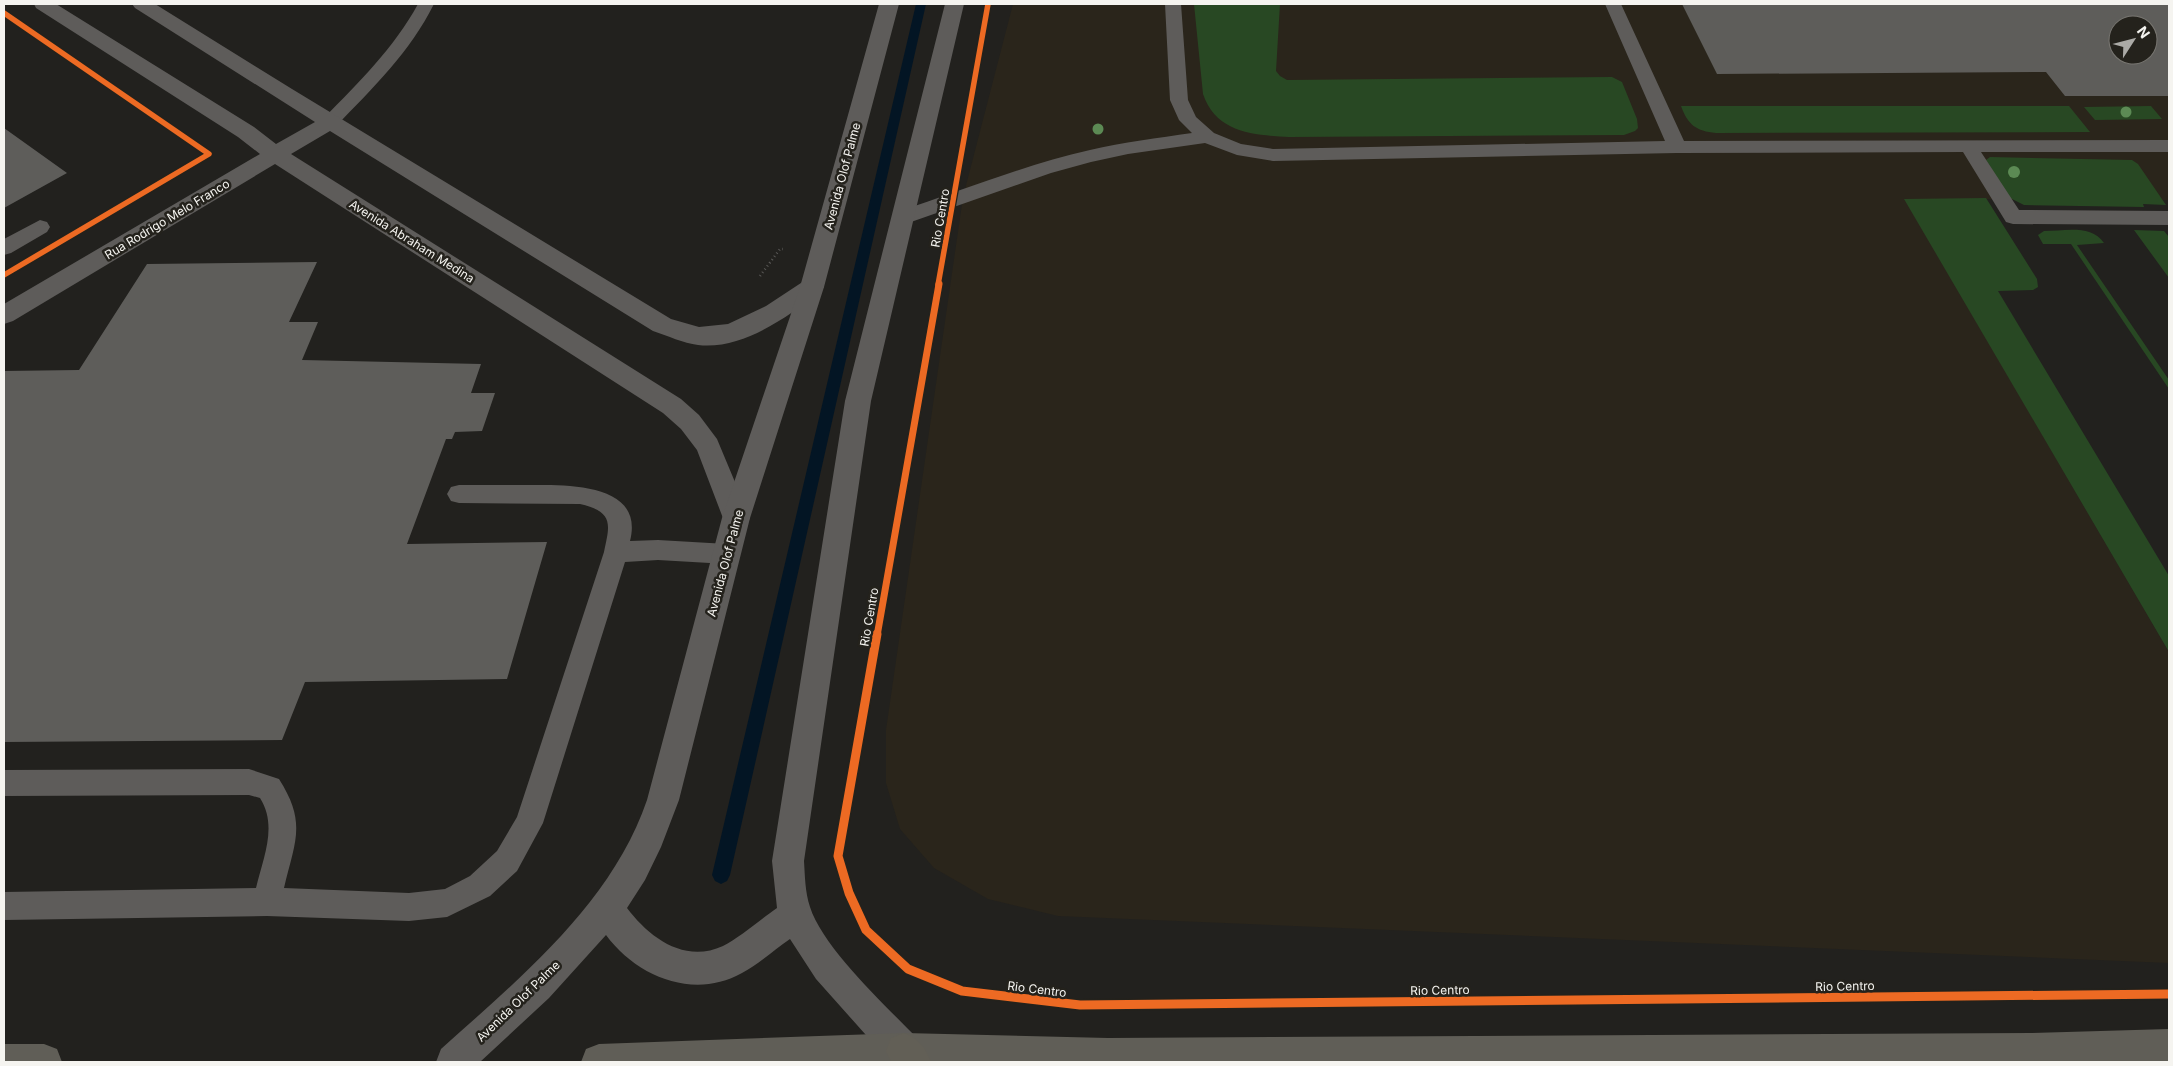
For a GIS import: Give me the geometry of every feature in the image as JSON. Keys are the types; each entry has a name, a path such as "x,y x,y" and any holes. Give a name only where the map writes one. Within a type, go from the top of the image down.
{"main road":[{"path":"599,1062 908,1056 2021,1051 2169,1047"},
{"path":"4,1062 44,1062"}],"street":[{"name":"Avenida Abraham Medina","path":"43,4 672,406 690,422 708,446 736,518"},
{"path":"142,4 330,122 662,325 703,336 722,335 740,330 782,307 812,287"},
{"name":"Avenida Olof Palme","path":"454,1062 551,972 605,907 630,872 650,835 663,800 736,518 812,287 889,4"},
{"path":"908,1056 818,955 796,915 789,892 788,861 858,401 954,4"},
{"name":"Rua Rodrigo Melo Franco","path":"4,315 330,122"},
{"path":"605,907 624,933 650,954 673,966 702,968 730,961 796,915"}],"lane":[{"path":"330,122 396,51 418,22 426,4"},
{"path":"1173,4 1179,100 1188,120 1207,137 1237,149 1273,155 1677,147 2161,146 2169,166"},
{"path":"1613,4 1677,147"},
{"path":"904,217 1089,156 1207,137"},
{"path":"1968,146 2013,217 2169,218"},
{"path":"4,248 40,227"},
{"path":"4,906 267,902 409,907 447,903 480,886 507,861 529,823 616,552 621,524 613,511 598,499 580,495 459,494"},
{"path":"616,552 658,550 727,554"},
{"path":"4,783 249,782 269,788 280,806 284,827 267,902"}],"path":[{"path":"755,283 780,250 825,238"}],"shaded area":[{"path":"1013,4 2169,4 2169,200 1905,199 2169,652 2169,963 1058,916 988,899 934,868 900,829 886,783 886,730 963,197"}],"green space":[{"path":"1194,4 1280,4 1276,71 1287,80 1612,77 1622,82 1637,119 1638,128 1624,135 1289,137 1250,133 1227,124 1217,117 1209,107 1203,94"},
{"path":"1681,106 2069,106 2090,132 1716,133 1703,131 1694,126 1687,118"},
{"path":"2151,106 2162,119 2095,120 2084,107"},
{"path":"1990,157 2132,160 2138,164 2166,205 2143,204 2144,207 2024,205 2010,198 1986,160"},
{"path":"1986,198 2037,279 2038,287 2033,290 1998,291 2169,576 2169,652 1904,199"},
{"path":"2134,230 2164,231 2169,237 2169,278"},
{"path":"2044,231 2085,231 2099,237 2104,243 2077,245 2169,380 2169,389 2071,244 2043,244 2038,235"}],"building":[{"path":"1682,4 2169,4 2169,96 2065,96 2046,72 1717,74"},
{"path":"4,128 67,173 4,208"},
{"path":"317,262 289,322 318,322 302,360 481,364 471,393 495,393 482,431 455,432 452,439 446,439 407,544 547,542 507,679 305,682 282,740 4,742 4,371 79,370 147,264"}],"waterway":[{"path":"721,875 921,4"}],"cycle path":[{"name":"Rio Centro","path":"988,4 838,856 849,893 866,930 908,969 962,991 1080,1005 2169,994"},
{"path":"4,13 209,154 4,275"}]}
